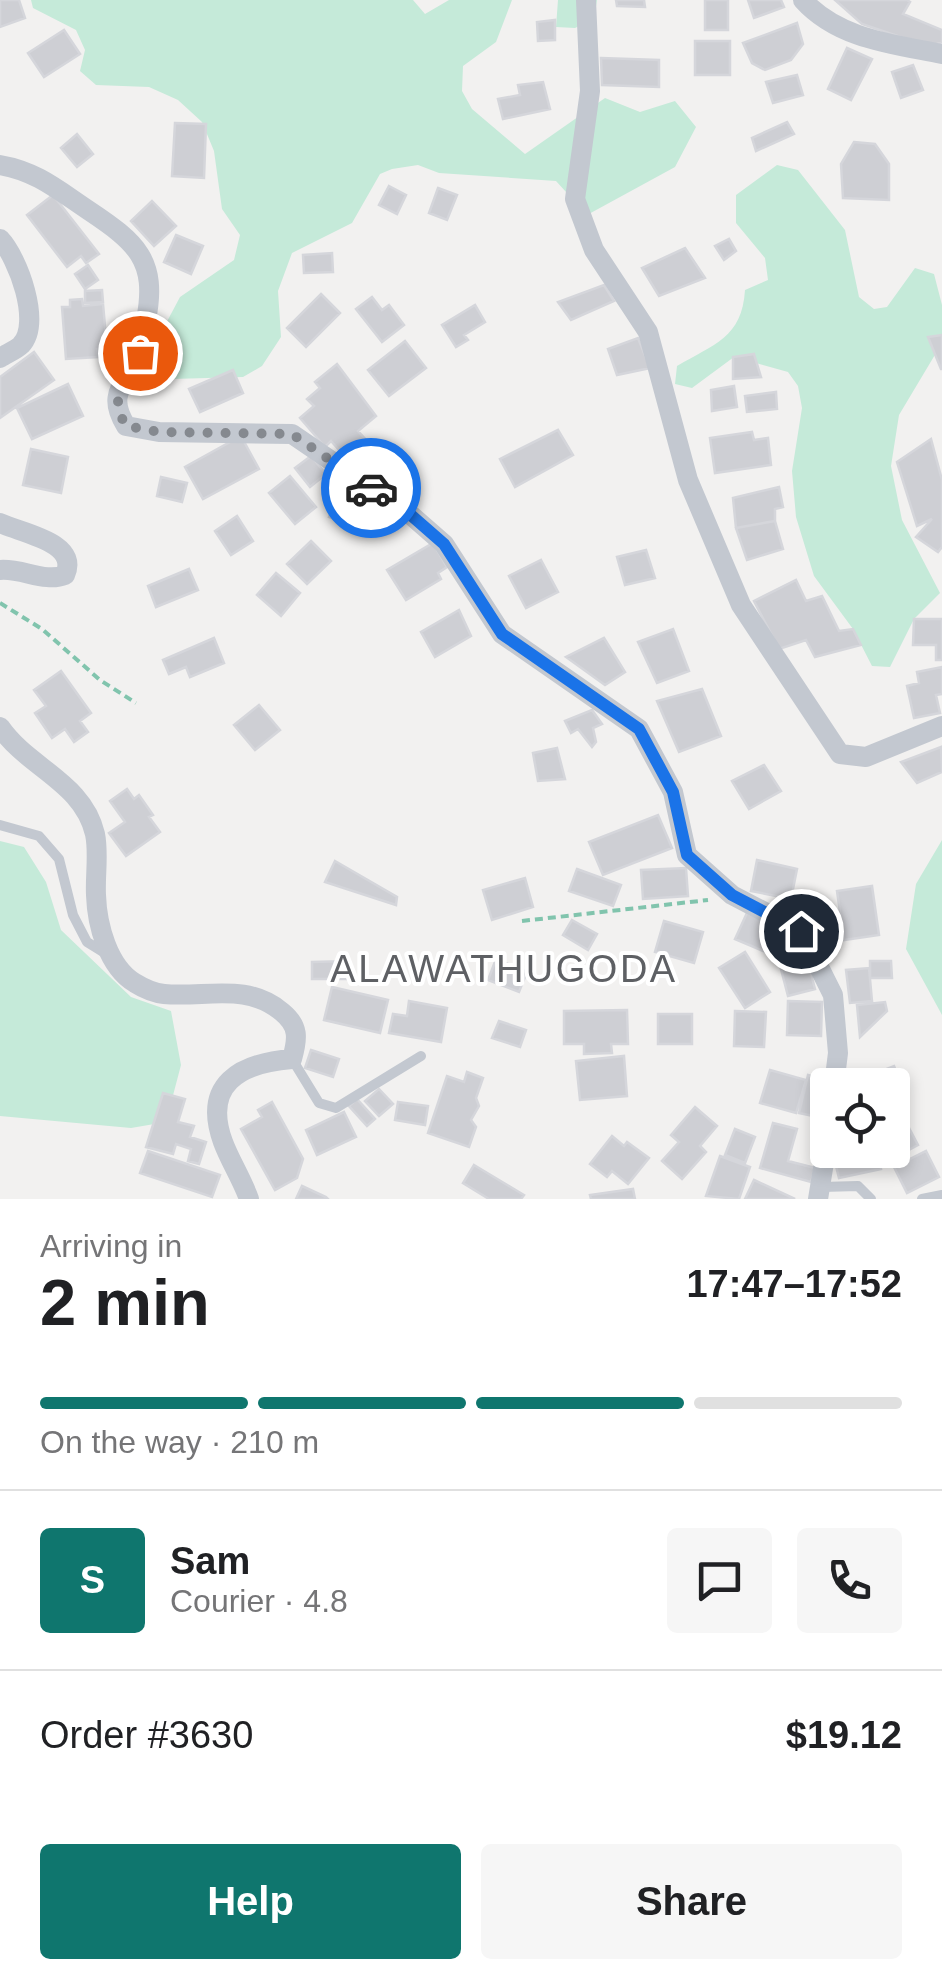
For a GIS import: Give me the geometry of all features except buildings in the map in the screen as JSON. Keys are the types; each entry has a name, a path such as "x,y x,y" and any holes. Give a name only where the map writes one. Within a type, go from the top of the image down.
{"street":[{"path":"586,0 590,92 575,199 594,250 648,332 688,480 741,605 840,754 866,757 942,726"},
{"path":"803,0 818,16 858,36 942,54"},
{"path":"0,166 27,170 103,220 145,258 152,292 140,353 116,397 116,410 126,426 159,432 292,434 412,516 444,544 502,634 639,729 673,792 687,855 732,895 801,931 833,995 836,1068"},
{"path":"0,239 10,250 16,267 28,302 30,326 21,345 0,358"},
{"path":"0,523 59,547 66,554 68,566 65,574 56,578 15,568 0,570"},
{"path":"0,727 12,746 74,791 86,808 96,836 96,900 109,956 132,982 160,994 232,992 267,999 294,1023 298,1040 292,1058 269,1061 234,1074 216,1105 222,1140 249,1199"},
{"path":"820,1193 824,1168"}],"lane":[{"path":"0,826 39,836 49,847 59,859 74,915 87,942 109,956"},
{"path":"292,1058 319,1103 336,1108 421,1056"},
{"path":"820,1193 858,1186 871,1199"},
{"path":"922,1199 942,1195"}],"path":[{"path":"0,603 42,628 100,680 136,703"},
{"path":"522,921 732,895"}],"green space":[{"path":"31,0 413,0 425,14 449,0 512,0 496,42 463,66 462,91 472,109 525,154 605,98 640,112 675,101 696,127 675,167 587,215 556,181 439,173 418,165 380,174 352,223 292,253 278,291 281,337 262,366 243,377 172,379 154,346 180,297 234,260 240,235 222,209 214,151 202,122 178,100 149,87 96,85 80,71 85,50 76,30 33,8"},
{"path":"558,0 597,0 594,19 575,28 556,27"},
{"path":"777,165 798,170 845,230 859,297 874,309 887,307 915,268 934,274 942,305 942,343 899,415 891,466 902,520 940,593 914,619 890,667 872,666 853,629 814,576 796,517 792,471 802,408 798,386 788,372 734,357 692,388 675,384 677,366 724,338 738,319 745,290 768,280 765,258 736,223 736,195"},
{"path":"942,840 942,1015 906,949 916,884"},
{"path":"0,841 24,847 46,882 61,930 131,997 171,1011 181,1065 166,1122 131,1128 0,1116"}],"way so far":[{"path":"140,353 116,397 116,410 126,426 159,432 292,434 371,488"}],"district":[{"name":"ALAWATHUGODA","path":"504,969"}],"route":[{"path":"371,488 444,544 502,634 639,729 673,792 687,855 732,895 801,931"}]}
